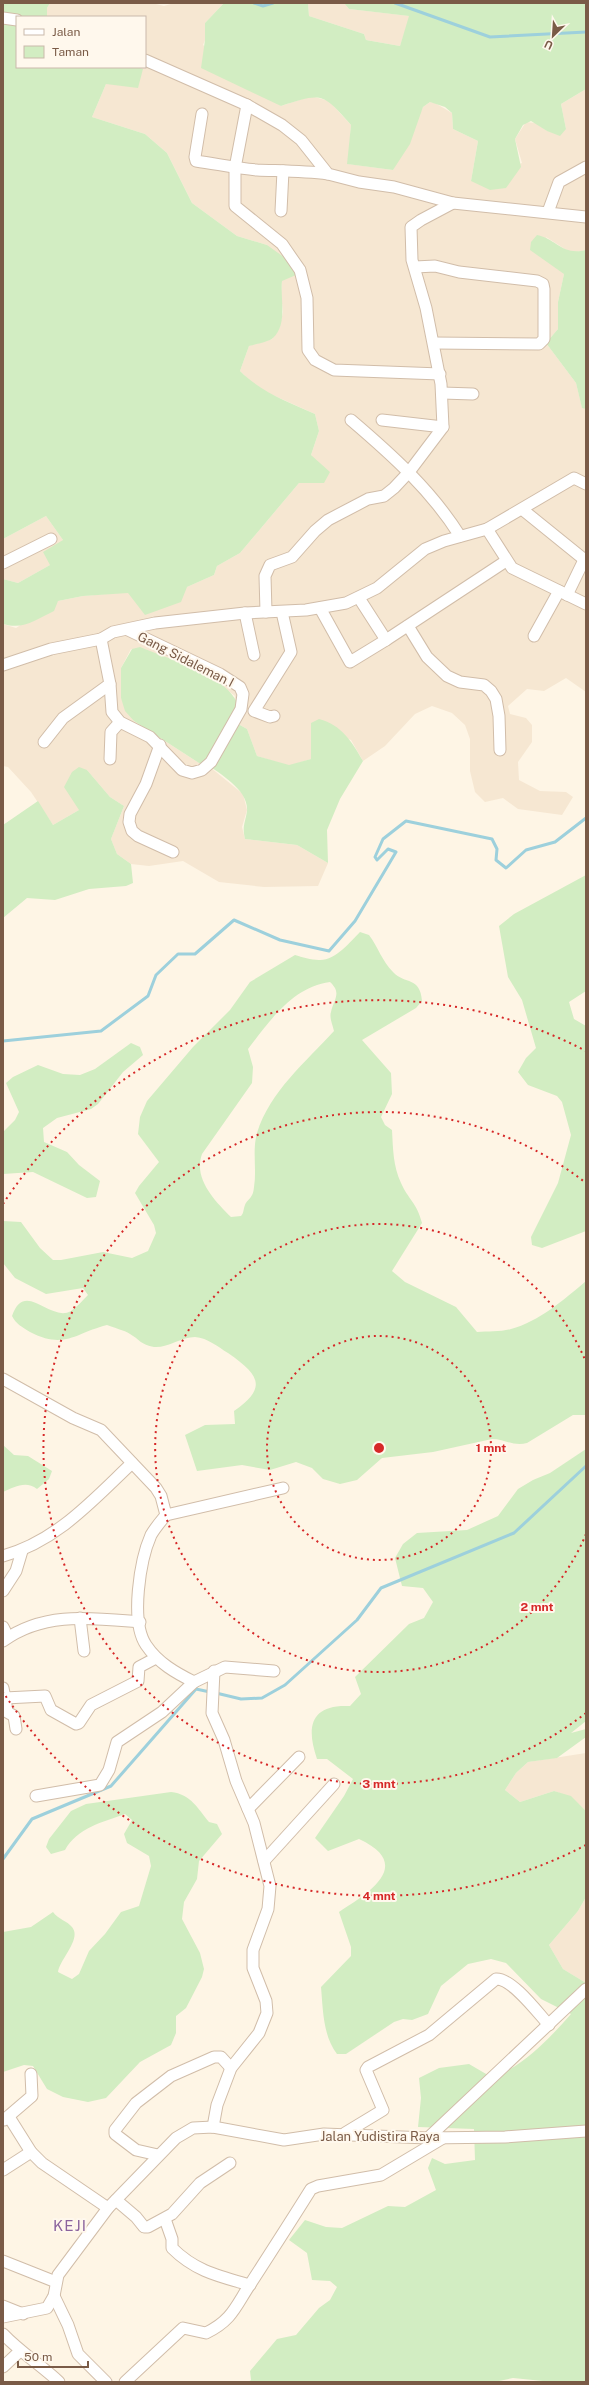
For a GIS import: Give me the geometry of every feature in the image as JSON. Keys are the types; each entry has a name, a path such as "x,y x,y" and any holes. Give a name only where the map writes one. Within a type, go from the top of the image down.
{"street":[{"path":"3,18 16,20"},
{"path":"146,60 247,105 291,131 328,174"},
{"path":"247,105 236,168 235,206 282,244 300,270 307,298 308,350 315,360 334,370 440,374"},
{"path":"202,114 195,157 196,161 236,168 283,171 300,170 328,174 359,182 394,187 453,203 586,217"},
{"path":"548,212 559,182 586,167"},
{"path":"281,211 283,171"},
{"path":"266,612 265,576 270,565 292,557 315,531 328,520 368,499 384,496 409,472 443,427 440,374 434,343 412,260 411,227 453,203"},
{"path":"415,267 435,266 459,272 537,281 543,284 544,339 539,344 434,343"},
{"path":"442,393 473,394"},
{"path":"351,420 409,472 433,497 460,536"},
{"path":"382,420 443,427"},
{"path":"3,665 51,649 101,639 113,632 182,619 245,612 282,612 320,608 359,598 377,588 425,550 460,536 487,529 523,510 574,478 586,484"},
{"path":"523,510 585,561 534,636"},
{"path":"487,529 506,561 512,568 586,604"},
{"path":"3,563 51,539"},
{"path":"320,608 346,664 408,626 506,561"},
{"path":"359,598 386,640"},
{"path":"245,612 254,655"},
{"path":"254,711 292,652 282,612"},
{"path":"408,626 427,657 447,676 460,682 484,685 491,691 496,699 499,716 500,750"},
{"name":"Gang Sidaleman I","path":"120,722 150,737 182,770 192,773 202,770 211,762 232,728 242,705 242,694 240,687 234,682 151,639 128,630"},
{"path":"101,639 110,684 110,707 120,722 111,732 110,758"},
{"path":"44,742 63,718 110,684"},
{"path":"242,705 270,717 274,716"},
{"path":"160,746 146,784 130,814 128,822 132,831 138,836 173,852"},
{"path":"3,1378 73,1418 101,1430 156,1488 161,1496 166,1515"},
{"path":"3,1556 22,1551 46,1539 67,1524 132,1463"},
{"path":"194,1682 156,1658 145,1644 137,1602 146,1547 152,1532 166,1515 283,1488"},
{"path":"3,1592 16,1571 22,1551"},
{"path":"3,1627 6,1639 24,1627 54,1619 80,1618 140,1622"},
{"path":"80,1618 84,1651"},
{"path":"16,1729 14,1716 7,1712 4,1693 45,1696 51,1710 76,1724 79,1724 91,1705 138,1681 139,1667 156,1658"},
{"path":"36,1796 100,1785 109,1770 118,1742 162,1712 194,1682 214,1671 225,1668 274,1671"},
{"path":"213,2127 217,2105 231,2068 259,2033 267,2014 266,2001 253,1968 253,1950 268,1909 270,1886 248,1809 236,1781 224,1740 214,1720 212,1686 214,1671"},
{"path":"248,1809 299,1757"},
{"path":"264,1861 334,1784"},
{"path":"345,2133 383,2110 368,2077 366,2070 368,2066 429,2035 496,1979 506,1980 511,1984 549,2025"},
{"path":"428,2138 586,1989"},
{"path":"158,2156 136,2150 115,2134 115,2130 136,2103 172,2076 214,2057 221,2057 231,2068"},
{"path":"31,2074 32,2096 6,2119 31,2152 42,2163 112,2204 145,2228 165,2219 172,2214 200,2183 230,2163"},
{"name":"Jalan Yudistira Raya","path":"54,2296 58,2275 77,2247 112,2204 158,2156 185,2131 194,2128 213,2127 280,2140 324,2134 345,2133 428,2138 445,2136 505,2137 586,2131"},
{"path":"126,2382 183,2328 206,2333 221,2324 239,2305 250,2285 311,2190 318,2186 381,2175 445,2136"},
{"path":"3,2170 31,2152"},
{"path":"165,2219 172,2239 172,2248 184,2260 202,2271 250,2285"},
{"path":"3,2261 56,2282"},
{"path":"3,2317 47,2308 54,2296"},
{"path":"54,2296 68,2325 78,2354 106,2382"},
{"path":"3,2306 23,2314"},
{"path":"3,2334 20,2351 36,2362 59,2382"},
{"path":"3,2367 20,2351"}],"shaded area":[{"path":"50,3 152,3 164,6 174,3 224,3 205,23 205,40 203,45 281,106 311,96 329,101 351,125 348,164 393,170 423,107 430,102 435,103 452,113 453,129 478,141 471,181 522,163 515,139 526,122 536,123 547,131 566,129 561,104 586,89 586,250 577,252 568,251 546,237 564,274 558,302 558,329 546,343 576,383 582,407 586,409 586,692 566,678 544,691 527,689 508,706 510,714 526,718 532,725 532,742 518,762 519,780 540,791 566,792 573,797 562,815 518,809 503,798 485,802 475,792 470,771 470,739 465,725 452,713 432,706 415,714 385,746 363,761 351,740 311,723 311,759 289,766 257,756 247,729 231,720 235,696 213,679 176,661 131,649 121,668 121,698 134,721 199,763 205,763 243,794 247,810 242,827 245,839 297,845 328,863 318,886 264,887 219,882 183,861 149,866 131,864 117,854 111,839 124,806 110,797 87,770 79,810 53,825 31,792 8,767 3,766 3,624 16,628 58,601 83,596 187,587 214,575 217,566 240,553 299,483 324,483 311,455 319,431 315,414 266,392 250,381 240,371 249,346 272,339 279,329 283,312 281,294 282,281 267,245 237,236 192,203 167,153 145,134 92,117 106,84 143,70 139,68 146,68 146,16 47,16 47,8"},
{"path":"308,3 344,3 349,9 410,16 400,46 366,40 364,34 309,16"},
{"path":"46,516 63,540 50,565 18,583 3,579 3,539"},
{"path":"586,1753 586,1811 571,1797 554,1791 520,1802 505,1790 516,1773 528,1762"},
{"path":"586,1897 586,1983 563,1969 549,1945 578,1911"}],"green space":[{"path":"3,3 50,3 47,8 47,16 16,16 16,68 143,69 138,88 106,84 92,117 145,134 167,153 192,203 237,236 267,245 288,260 296,275 282,281 282,319 278,332 273,338 265,342 249,346 240,371 266,391 315,414 319,431 311,455 330,472 324,483 299,483 240,553 217,566 214,575 187,587 181,602 145,615 128,593 83,596 58,601 54,611 35,621 17,626 3,624 3,579 18,583 50,565 43,552 63,540 46,516 3,539"},
{"path":"224,3 308,3 309,16 364,34 366,40 400,46 409,16 349,9 344,3 586,3 586,89 561,104 566,129 560,136 547,131 531,121 523,125 515,139 521,167 506,188 490,190 471,181 478,141 453,129 452,113 445,107 430,102 423,107 410,144 393,170 347,164 351,125 334,106 327,101 320,98 314,98 281,106 201,68 205,40 205,23"},
{"path":"537,235 571,251 586,250 586,409 582,408 576,383 546,343 558,329 558,302 564,274 530,250 531,242"},
{"path":"140,647 195,669 223,685 238,705 231,720 247,729 257,756 289,765 311,759 311,723 319,719 334,725 346,735 363,761 340,799 327,830 328,863 297,845 245,839 244,828 247,811 246,803 239,789 205,763 199,763 134,721 125,711 121,698 121,668 132,649"},
{"path":"79,767 87,770 110,797 124,806 111,839 117,854 131,864 133,883 126,886 89,889 55,900 27,898 3,918 3,825 38,801 53,825 79,810 64,787 72,772"},
{"path":"586,875 586,991 569,1002 574,1019 586,1026 586,1231 542,1248 532,1245 531,1237 558,1183 571,1135 562,1102 557,1096 528,1085 518,1072 526,1058 536,1048 522,1000 508,977 499,926 514,914"},
{"path":"360,932 369,935 393,972 415,984 421,993 422,1001 416,1008 362,1040 391,1073 392,1094 381,1117 385,1125 392,1130 394,1157 398,1177 418,1211 422,1223 392,1271 405,1282 456,1307 477,1332 507,1330 521,1326 560,1302 586,1281 586,1415 573,1415 527,1443 518,1444 492,1439 433,1452 382,1458 357,1480 340,1484 323,1479 312,1468 296,1462 270,1470 242,1465 197,1471 185,1435 205,1425 235,1424 234,1411 252,1395 255,1388 255,1381 252,1374 247,1368 213,1343 195,1337 190,1337 164,1346 154,1347 143,1343 122,1330 107,1325 61,1340 52,1340 30,1332 17,1323 12,1316 17,1306 24,1301 31,1301 55,1312 63,1313 71,1311 88,1295 83,1288 46,1294 15,1278 3,1263 3,1221 21,1222 40,1248 53,1260 61,1260 103,1252 132,1258 148,1251 156,1233 154,1225 135,1193 159,1162 138,1134 140,1117 147,1101 193,1047 230,1010 250,982 295,955 316,960 331,957 342,950","holes":["330,982 334,986 336,996 330,1016 334,1031 280,1090 263,1118 256,1140 255,1180 253,1194 246,1203 241,1216 231,1217 218,1204 207,1189 200,1172 200,1163 202,1154 252,1083 253,1067 248,1049 273,1017 293,998 316,985"]},
{"path":"131,1043 140,1047 143,1055 123,1072 98,1104 91,1109 57,1118 43,1128 44,1142 67,1152 79,1165 100,1181 96,1197 87,1198 33,1172 3,1174 3,1132 15,1120 19,1112 6,1083 13,1077 38,1065 63,1074 80,1075 95,1069"},
{"path":"3,1445 14,1455 28,1456 52,1471 49,1479 37,1489 29,1485 20,1485 3,1492"},
{"path":"586,1449 586,1721 571,1733 586,1729 586,1737 557,1758 528,1762 516,1773 505,1790 520,1802 554,1791 571,1796 586,1811 586,1897 578,1911 549,1945 563,1969 586,1983 586,2381 543,2381 513,2378 494,2382 248,2382 251,2380 250,2371 277,2339 296,2335 319,2308 330,2300 337,2287 330,2281 312,2280 307,2253 289,2240 305,2220 326,2227 342,2228 388,2206 405,2207 436,2190 428,2168 432,2158 445,2164 475,2160 474,2129 418,2127 421,2098 419,2078 439,2068 469,2064 493,2078 526,2058 554,2033 571,2014 541,1999 506,1963 491,1959 468,1964 441,1986 428,2014 412,2020 403,2019 394,2022 346,2054 337,2054 332,2047 326,2031 321,1987 351,1956 351,1947 339,1912 373,1887 381,1878 385,1869 384,1859 375,1849 359,1839 328,1851 315,1838 344,1796 353,1779 327,1759 317,1759 312,1737 312,1728 314,1720 319,1713 337,1706 350,1706 361,1694 355,1677 409,1624 424,1618 433,1602 423,1588 402,1586 395,1558 403,1544 417,1533 467,1530 498,1516 518,1489 533,1480 550,1473"},
{"path":"171,1792 178,1793 189,1799 209,1822 217,1824 222,1834 199,1861 197,1879 184,1902 182,1919 200,1953 204,1969 202,1977 186,2008 176,2016 176,2033 171,2045 140,2062 106,2098 88,2102 63,2097 47,2089 33,2066 24,2065 3,2072 3,1932 31,1927 53,1912 70,1925 74,1932 72,1943 58,1972 72,1979 79,1974 89,1951 105,1934 121,1912 139,1906 151,1866 149,1856 127,1843 124,1834 132,1820 125,1814 83,1831 70,1842 65,1850 51,1854 46,1847 49,1839 71,1811 86,1804"}],"waterway":[{"path":"254,3 263,6 273,3"},
{"path":"395,3 490,37 586,32"},
{"path":"3,1041 101,1031 148,996 156,975 178,954 195,954 234,920 280,940 329,951 355,921 396,852 388,849 377,860 375,857 383,839 406,821 492,839 497,849 496,860 506,868 526,850 555,842 586,818"},
{"path":"216,1693 241,1699 262,1698 285,1685 357,1620 381,1588 514,1533 586,1466"},
{"path":"3,1859 32,1819 111,1786 196,1689 210,1692"}],"district":[{"name":"KEJI","path":"70,2226"}]}
